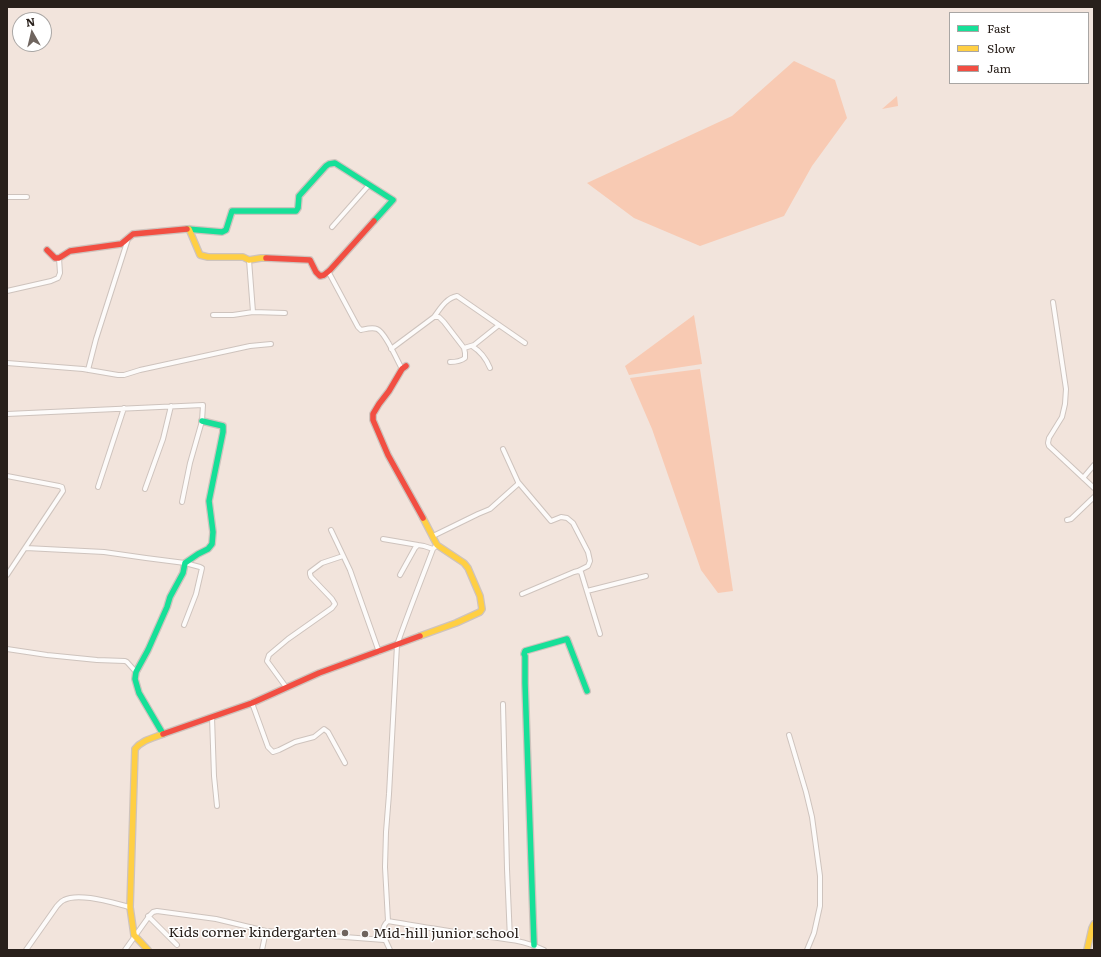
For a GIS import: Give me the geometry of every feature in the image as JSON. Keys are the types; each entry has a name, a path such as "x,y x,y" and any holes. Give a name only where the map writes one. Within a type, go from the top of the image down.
{"street":[{"path":"48,250 55,258 59,258 70,251 121,244 133,234 189,229 222,232 226,230 229,223 230,213 232,211 296,211 298,208 299,196 329,164 335,163 393,200 328,271 324,275 320,276 316,272 310,260 261,258 249,260 243,257 208,257 200,255 189,229"},
{"path":"332,227 369,185"},
{"path":"7,197 27,197"},
{"path":"88,370 128,238"},
{"path":"7,291 52,281 58,278 60,273 59,258"},
{"path":"249,260 253,312"},
{"path":"328,271 358,327 361,330 376,328 380,331 386,337 391,349 404,367 373,414 373,420 388,455 433,536 435,547 404,622 397,645 386,832 385,867 388,921 384,925 383,931 384,940 390,950"},
{"path":"391,349 434,317 447,301 456,296 525,343"},
{"path":"1053,302 1066,389 1066,404 1062,417 1049,438 1048,443 1094,488"},
{"path":"212,315 233,315 253,312 285,313"},
{"path":"434,317 439,317 444,322 464,348 465,358 458,362 450,362"},
{"path":"464,348 472,346 499,325"},
{"path":"7,363 88,370 124,375 140,370 250,346 271,344"},
{"path":"472,346 482,354 490,368"},
{"path":"145,489 163,439 171,406"},
{"path":"7,414 171,406 203,406 202,421 190,463 182,502"},
{"path":"98,487 124,408"},
{"path":"163,734 139,693 135,679 136,672 148,650 170,597 183,573 185,563 209,548 212,543 212,515 209,508 223,426 202,421"},
{"path":"503,449 518,482 551,521 561,517 568,518 572,523 588,552 590,560 588,566 522,594"},
{"path":"1083,478 1094,465"},
{"path":"7,476 59,486 63,489 62,494 7,575"},
{"path":"433,536 490,509 518,484 518,482"},
{"path":"1067,520 1071,519 1094,497"},
{"path":"331,530 350,570 379,652"},
{"path":"148,950 134,935 130,907 135,749 141,742 252,703 319,673 456,623 482,610 480,596 468,568 464,563 435,547 383,539"},
{"path":"400,575 418,545"},
{"path":"26,548 104,552 185,563 200,567 202,568 196,594 184,625"},
{"path":"286,687 267,661 267,658 288,639 332,608 335,604 311,577 310,572 322,562 343,556"},
{"path":"578,571 581,572 600,634"},
{"path":"586,591 646,576"},
{"path":"534,945 524,651 566,639 568,640 587,691"},
{"path":"7,649 47,655 124,661 127,662 136,672"},
{"path":"252,703 265,738 273,752 295,742 314,737 324,729 328,732 345,763"},
{"path":"503,704 510,939"},
{"path":"212,716 214,776 217,806"},
{"path":"789,735 812,816 820,876 820,906 814,933 807,950"},
{"path":"26,950 57,906 66,899 90,898 130,907"},
{"path":"124,950 148,916 153,912 160,911 216,919 266,931 384,940"},
{"path":"148,916 177,945"},
{"path":"388,921 510,939 534,945 544,950"},
{"path":"1086,950 1094,924"},
{"path":"262,950 266,931"}],"shaded area":[{"path":"794,61 835,80 847,118 812,166 784,216 700,246 634,218 587,183 732,116"},
{"path":"897,96 898,106 882,109"},
{"path":"694,315 702,364 629,375 625,366"},
{"path":"700,369 733,591 718,593 701,570 652,429 630,378"}],"traffic: fast":[{"path":"187,229 222,232 226,230 232,211 296,211 298,208 299,196 326,166 335,163 393,200 374,221"},
{"path":"163,734 139,693 135,679 136,672 148,650 170,597 183,573 185,563 208,549 212,544 213,532 209,501 223,426 202,421"},
{"path":"534,945 525,651 567,639 587,691"}],"traffic: slow":[{"path":"189,229 200,255 208,257 243,257 249,260 266,258"},
{"path":"420,636 456,623 480,612 482,609 480,596 468,568 464,563 437,545 423,518"},
{"path":"148,950 134,935 130,907 135,749 144,741 163,734"},
{"path":"1087,950 1094,924"}],"traffic: jam":[{"path":"266,258 310,260 316,272 320,276 324,275 374,221"},
{"path":"47,250 55,258 59,258 70,251 121,244 133,234 187,229"},
{"path":"406,366 402,369 389,391 379,404 373,414 373,420 388,455 423,518"},
{"path":"163,734 252,703 319,673 420,636"}],"place":[{"name":"Kids corner kindergarten","path":"345,933"},
{"name":"Mid-hill junior school","path":"365,934"}]}
